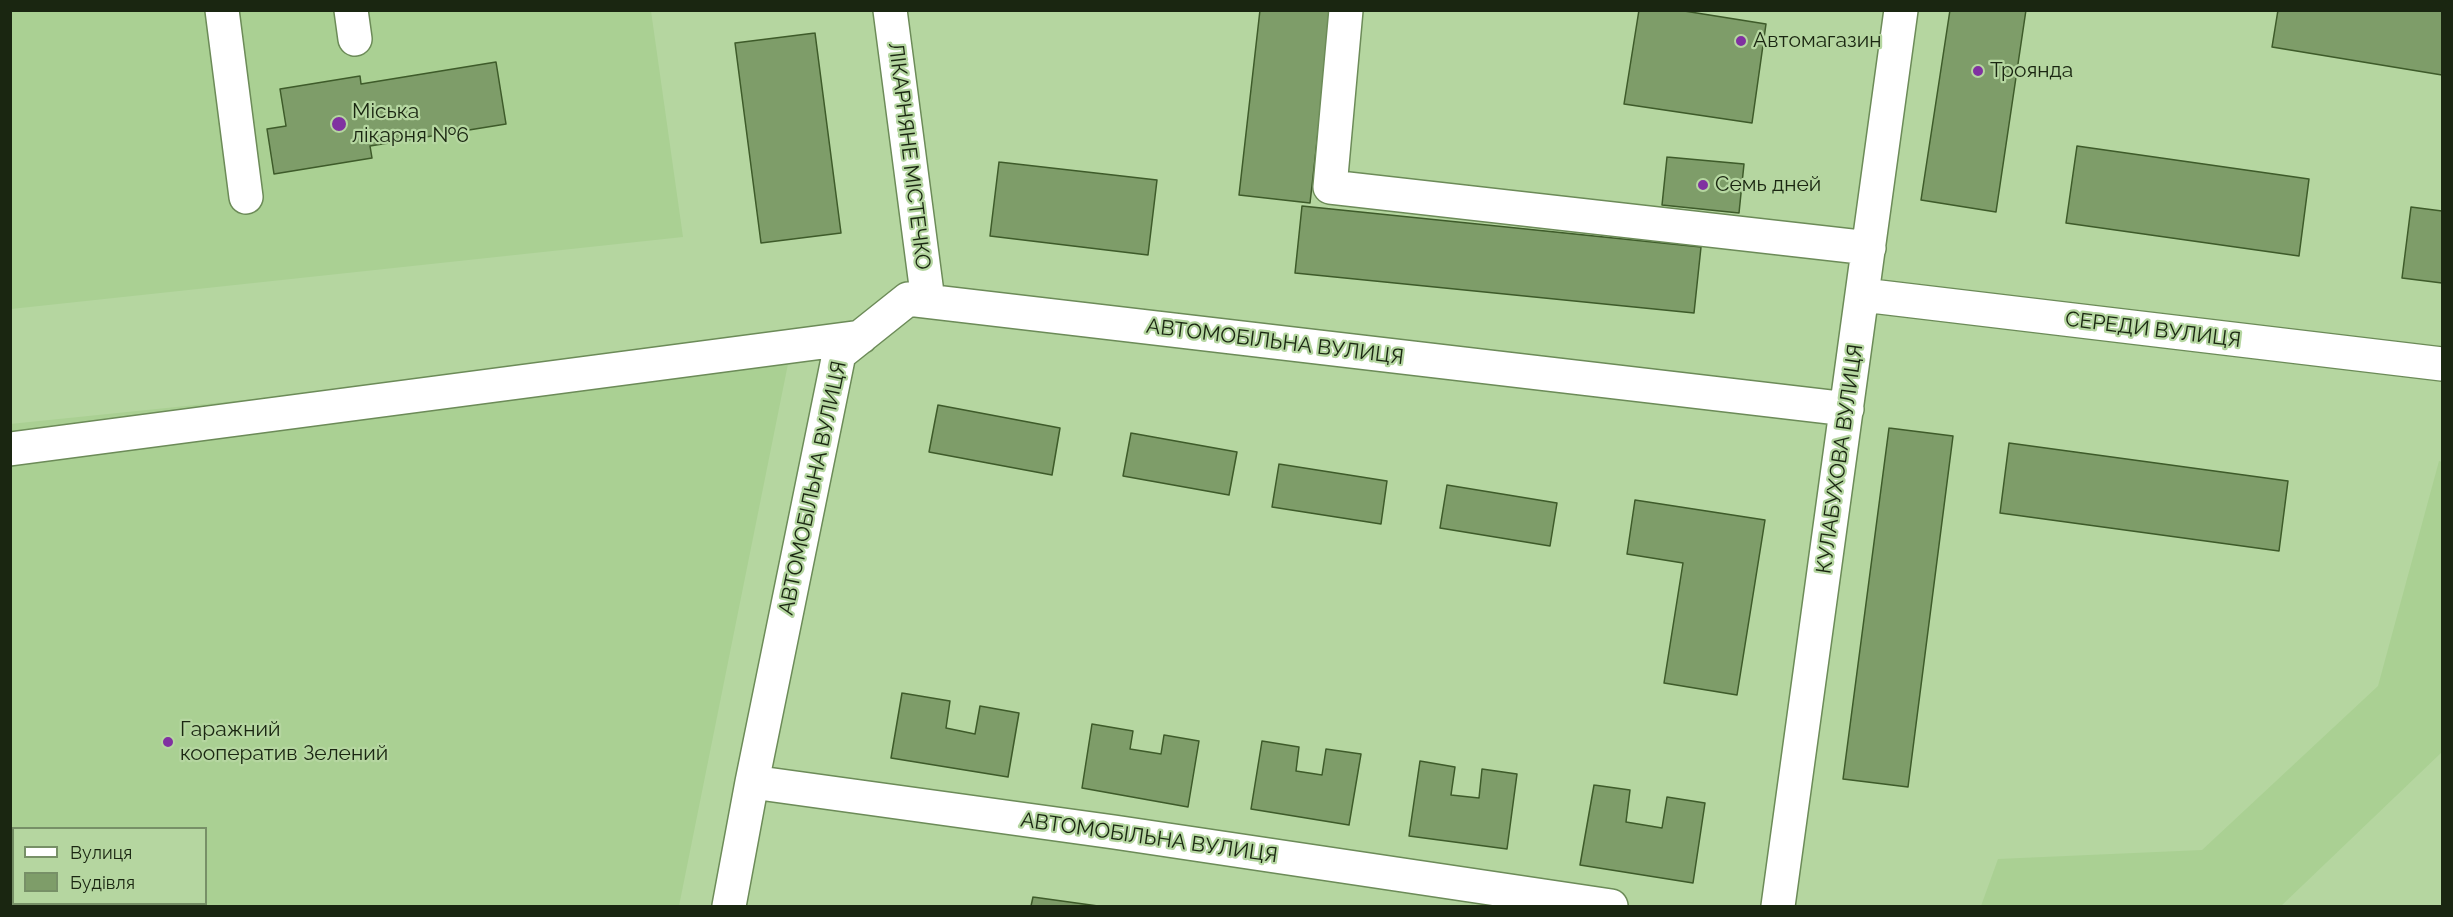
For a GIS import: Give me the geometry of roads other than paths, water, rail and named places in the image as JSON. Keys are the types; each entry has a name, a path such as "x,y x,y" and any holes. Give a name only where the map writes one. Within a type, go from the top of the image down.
{"street":[{"path":"222,10 246,197"},
{"name":"ЛІКАРНЯНЕ МІСТЕЧКО","path":"890,10 928,301"},
{"path":"1346,10 1330,187 1869,248"},
{"name":"КУЛАБУХОВА ВУЛИЦЯ","path":"1778,906 1901,10"},
{"name":"СЕРЕДИ ВУЛИЦЯ","path":"1863,295 2442,364"},
{"name":"АВТОМОБІЛЬНА ВУЛИЦЯ","path":"1611,906 1125,834 752,782 839,354 908,299 1847,409"},
{"path":"10,449 861,337"},
{"path":"729,906 752,782"}],"place":[{"name":"Автомагазин","path":"1741,41"},
{"name":"Троянда","path":"1978,71"},
{"name":"Міська лікарня №6","path":"339,124"},
{"name":"Семь дней","path":"1703,185"},
{"name":"Гаражний кооператив Зелений","path":"168,742"}]}
